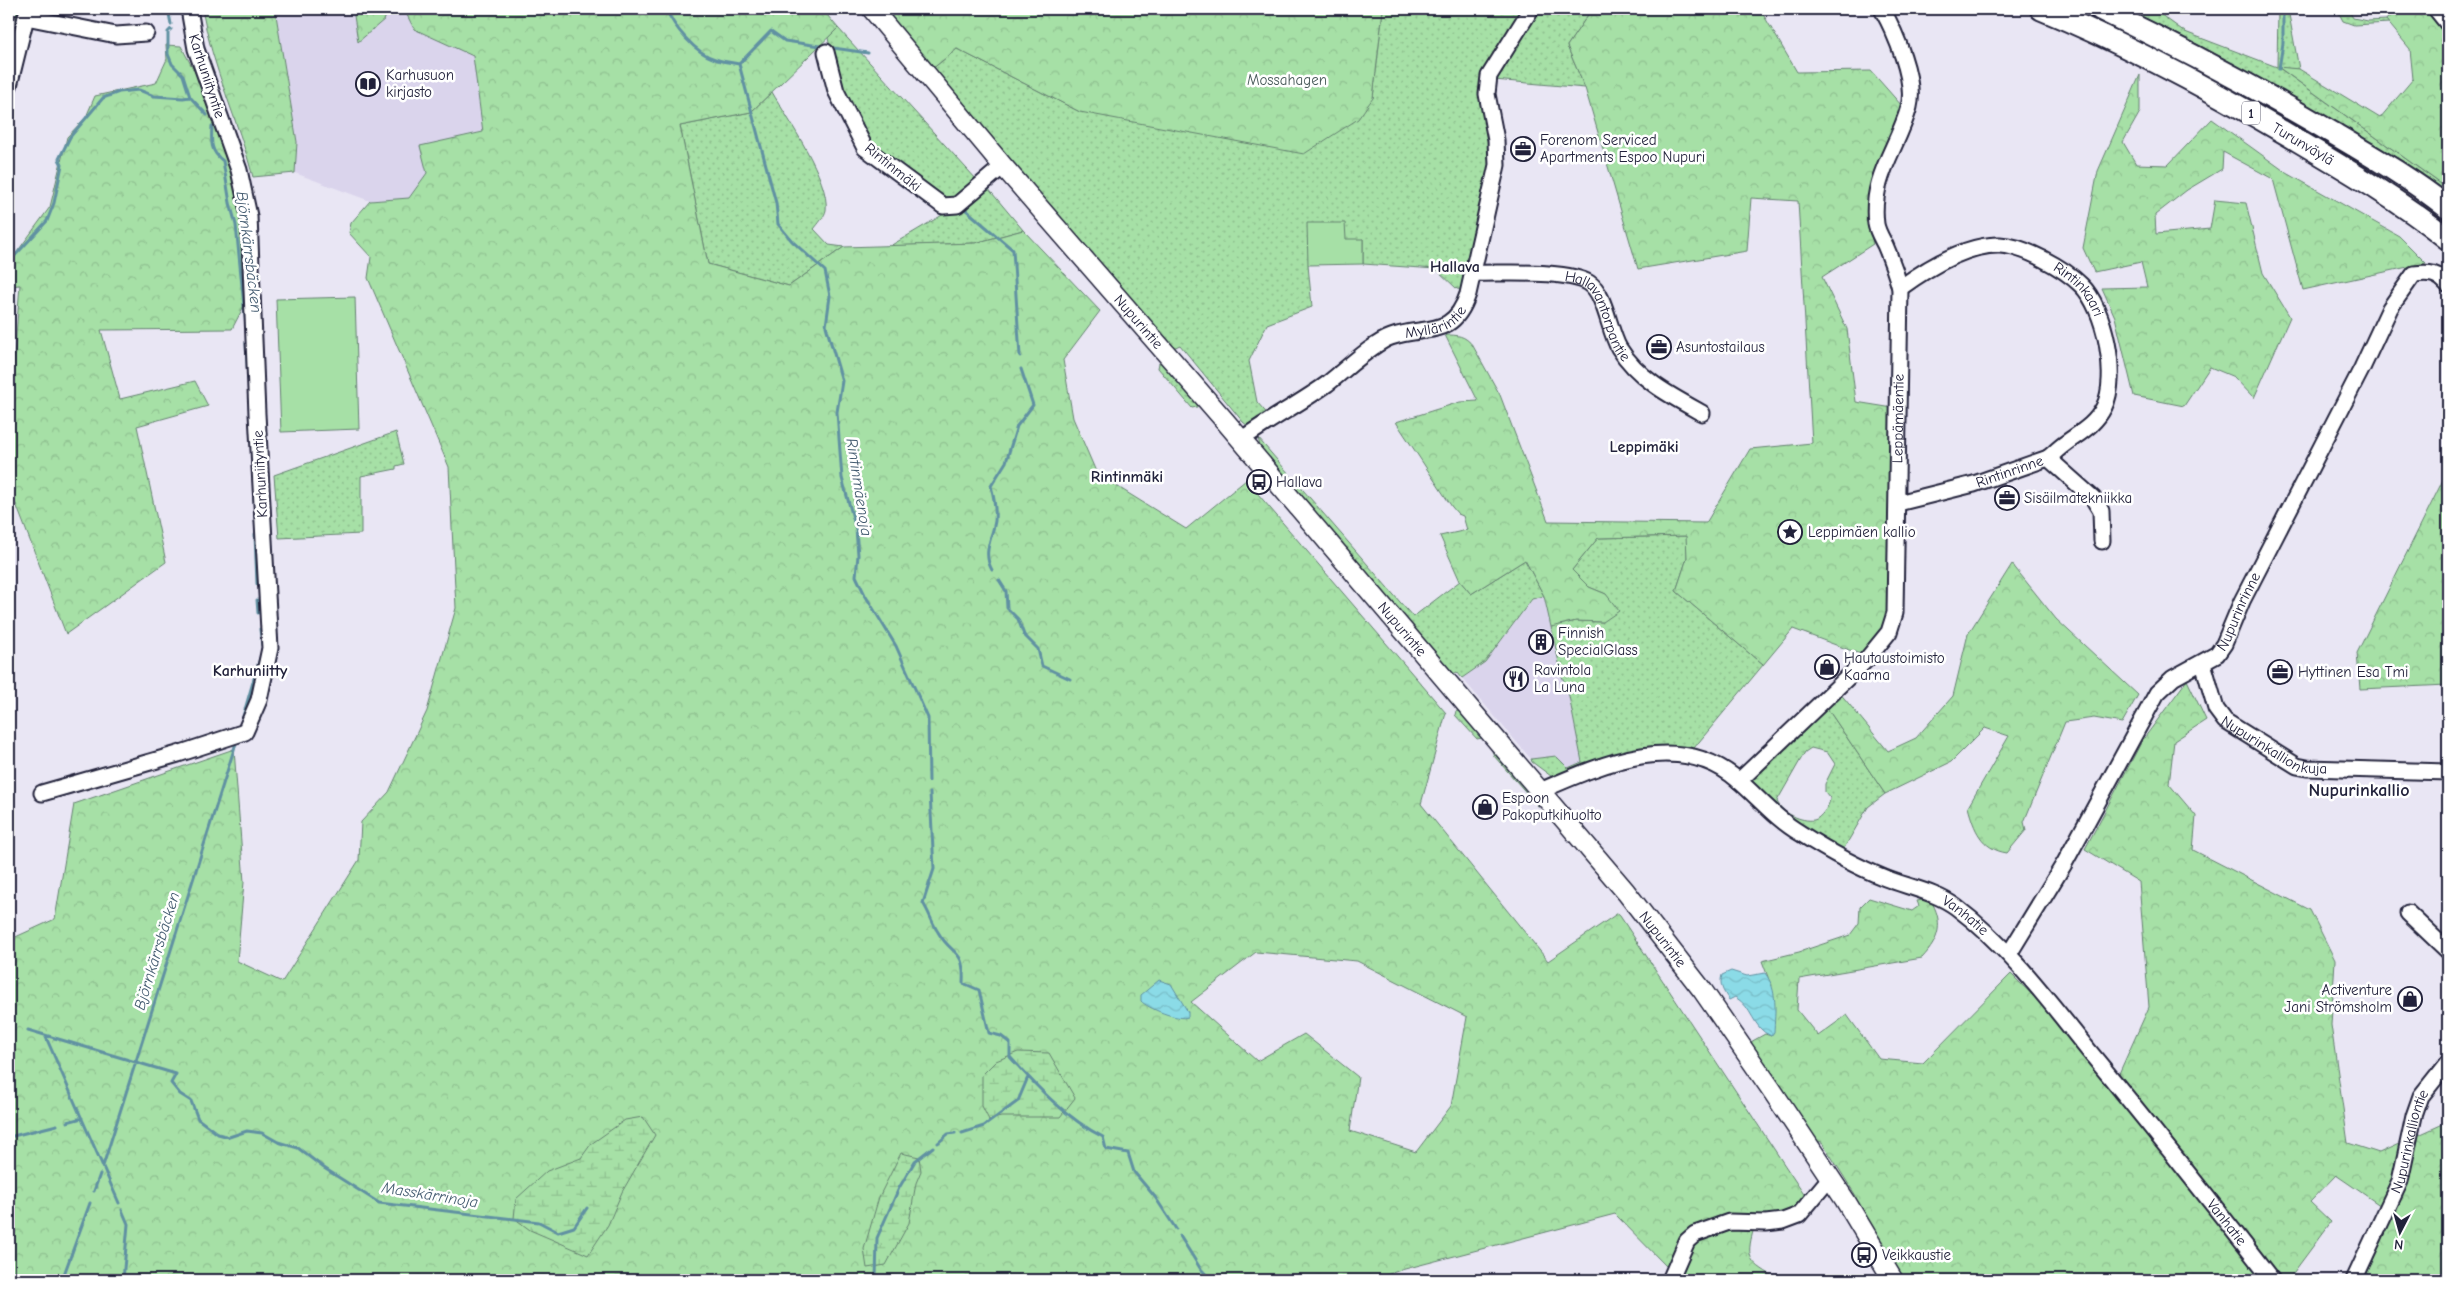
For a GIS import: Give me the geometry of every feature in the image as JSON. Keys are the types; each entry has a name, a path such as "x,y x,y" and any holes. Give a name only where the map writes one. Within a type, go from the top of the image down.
{"highway":[{"name":"Turunväylä","path":"2041,9 2080,25 2182,74 2351,172 2448,239"},
{"name":"Turunväylä","path":"2100,9 2191,52 2280,102 2362,150 2448,208"}],"main road":[{"name":"Nupurintie","path":"872,9 1003,166 1241,440 1626,892 1703,991 1771,1089 1893,1280"}],"street":[{"name":"Karhuniityntie","path":"42,793 178,754 245,732 259,700 270,648 257,414 249,216 239,170 196,49 188,9"},
{"name":"Myllärintie","path":"1241,440 1325,385 1391,337 1439,328 1457,315 1466,300 1497,165 1496,140 1487,94 1488,76 1531,9"},
{"name":"Leppämäentie","path":"1738,780 1867,659 1889,632 1895,613 1897,593 1900,288 1895,269 1876,224 1877,194 1882,170 1910,105 1909,85 1899,48 1882,9"},
{"path":"2436,9 2448,24"},
{"path":"9,86 27,13 116,35 146,33"},
{"name":"Rintinmäki","path":"826,52 836,91 865,148 943,206 957,205 1003,166"},
{"name":"Rintinkaari","path":"1900,288 1937,263 1984,247 2000,245 2031,254 2082,285 2094,303 2103,330 2111,377 2108,398 2095,421 2086,431 2063,444 2048,458"},
{"name":"Nupurinrinne","path":"2009,954 2064,864 2157,693 2173,678 2217,654 2224,644 2242,601 2362,368 2390,308 2414,274 2428,272 2440,276 2448,286"},
{"name":"Hallavantorpantie","path":"1472,273 1557,275 1590,283 1600,297 1611,331 1628,359 1643,376 1666,394 1702,413"},
{"name":"Rintinrinne","path":"1898,503 1974,484 2048,458 2094,498 2101,510 2102,541"},
{"name":"Nupurinkallionkuja","path":"2203,663 2216,709 2225,721 2297,766 2307,768 2448,772"},
{"name":"Vanhatie","path":"1540,791 1584,771 1651,754 1677,753 1694,756 1709,762 1738,780 1759,802 1799,833 1882,877 1953,905 2009,954 2187,1170 2272,1280"},
{"path":"2408,913 2448,950"},
{"name":"Nupurinkalliontie","path":"2354,1280 2400,1181 2414,1116 2421,1096 2448,1062"},
{"path":"1670,1280 1687,1241 1695,1234 1729,1222 1774,1222 1799,1215 1829,1179"}],"shaded area":[{"path":"275,9 448,9 470,32 483,132 462,136 427,173 409,199 370,201 295,173 297,142"},
{"path":"1544,596 1562,676 1569,696 1582,762 1568,768 1556,756 1531,759 1462,678 1485,662 1533,599"}],"green space":[{"path":"9,9 19,9 9,48"},
{"path":"202,9 275,9 297,142 295,173 253,177 212,52"},
{"path":"353,9 384,9 385,19 358,42"},
{"path":"404,9 822,9 838,28 751,112 680,126 708,264 789,286 844,247 975,243 1023,230 1100,311 1063,360 1073,418 1097,474 1186,529 1246,480 1446,713 1421,804 1548,961 1618,913 1805,1196 1790,1212 1764,1216 1717,1217 1694,1229 1668,1268 1615,1214 1401,1270 1371,1280 9,1280 9,940 55,919 74,804 234,749 244,882 237,961 282,982 359,860 361,822 389,792 427,711 456,608 449,467 368,278 371,257 349,233 351,223 370,201 409,198 427,173 420,146 483,132 473,56 414,29","holes":["1256,952 1357,961 1467,1017 1451,1106 1416,1152 1350,1131 1358,1077 1304,1034 1257,1061 1191,1002"]},
{"name":"Mossahagen","path":"880,9 1383,9 1373,98 1358,119 1304,154 1080,112 957,49 932,69"},
{"path":"1383,9 1525,9 1489,63 1494,148 1466,290 1457,289 1436,269 1363,264 1363,239 1308,265 1312,307 1267,324 1249,361 1257,402 1270,417 1248,426 1180,345 1171,349 932,69 957,49 1080,112 1373,98"},
{"path":"1535,9 1592,9 1567,46 1585,88 1494,80"},
{"path":"1592,9 1760,9 1797,72 1871,71 1902,106 1882,156 1872,190 1870,225 1873,244 1822,277 1847,329 1856,402 1893,408 1888,614 1880,634 1860,654 1793,629 1763,665 1676,591 1687,558 1686,536 1598,538 1572,570 1589,587 1606,594 1619,611 1603,622 1576,621 1551,627 1544,596 1525,560 1471,594 1460,581 1440,536 1467,530 1463,516 1458,514 1452,507 1396,422 1460,402 1478,401 1445,335 1460,336 1473,346 1500,395 1548,521 1706,523 1750,449 1812,443 1798,201 1751,198 1747,251 1638,269 1585,88 1567,46"},
{"path":"2124,9 2153,9 2185,32 2277,67 2278,9 2288,9 2299,69 2279,68 2448,189 2448,200 2330,122 2250,73 2209,50"},
{"path":"2337,9 2348,9 2353,18 2368,21 2386,20 2389,23 2354,25 2343,21"},
{"path":"2395,9 2448,9 2448,189 2278,67 2299,69 2380,118 2413,79 2410,49 2386,20"},
{"path":"838,28 977,180 962,196 948,201 868,145 839,88 828,38"},
{"path":"166,45 181,46 204,89 243,200 248,298 232,329 101,330 120,399 195,381 208,406 137,426 166,562 66,634 16,504 9,500 9,424 20,285 9,286 9,263 50,207 67,137 86,117 95,96 156,83 167,59"},
{"path":"2140,75 2140,112 2123,142 2136,164 2168,165 2212,119 2287,173 2399,236 2426,263 2303,290 2273,179 2223,152 2222,169 2187,190 2155,215 2156,234 2210,229 2215,200 2246,203 2263,273 2290,317 2254,398 2234,377 2210,367 2184,406 2134,396 2115,317 2102,288 2147,287 2141,262 2094,272 2083,248 2098,171"},
{"path":"772,92 815,166 821,183 826,210 814,229 829,245 844,247 789,286 708,264 680,126 751,112"},
{"path":"987,187 1023,230 975,243 890,246 944,214 959,209"},
{"path":"1307,223 1345,223 1346,239 1363,239 1363,264 1308,265"},
{"path":"355,297 359,429 281,432 276,299"},
{"path":"1162,362 1198,403 1197,407 1192,408 1158,368 1159,363"},
{"path":"396,432 404,464 396,466 396,469 361,476 361,534 279,538 274,475"},
{"path":"1258,438 1413,617 1460,581 1471,594 1525,560 1544,596 1532,599 1485,662 1462,678 1457,672 1453,674 1308,507 1284,475 1261,450"},
{"path":"2448,470 2448,685 2360,689 2357,653"},
{"path":"1687,536 1687,558 1676,591 1763,665 1694,748 1658,750 1623,757 1555,779 1532,762 1531,759 1556,756 1568,768 1582,762 1569,696 1562,676 1551,627 1576,621 1603,622 1606,594 1589,587 1572,570 1598,538"},
{"path":"2012,564 2056,619 2138,695 2122,723 2094,718 2065,722 2024,822 2026,830 2007,853 1991,847 1980,837 1968,807 2009,736 1985,728 1951,762 1885,794 1825,705 1839,692 1888,751 1916,738 1953,696 1968,634"},
{"path":"2187,680 2206,720 2174,741 2169,784 2196,816 2193,850 2310,910 2335,960 2331,1025 2348,1143 2379,1153 2443,1124 2448,1128 2448,1280 2426,1280 2423,1277 2420,1280 2354,1280 2387,1210 2336,1175 2310,1202 2331,1222 2288,1280 1901,1280 1853,1200 1856,1196 1822,1142 1815,1141 1749,1043 1765,1034 1771,1036 1768,977 1762,961 1799,952 1850,935 1859,923 1860,907 1869,898 1912,911 1919,906 1917,901 1930,899 1937,915 1938,930 1933,944 1922,958 1799,979 1797,1010 1818,1036 1847,1015 1879,1059 1923,1063 2011,974 2065,1027 2113,1087 2149,1007 2139,882 2085,849 2142,741"},
{"path":"1825,705 1885,794 1868,807 1843,850 1793,823 1754,792 1748,776","holes":["1811,748 1827,752 1835,764 1825,784 1825,792 1830,798 1827,807 1814,820 1804,820 1792,816 1777,801 1805,752"]},
{"path":"1456,711 1460,712 1482,738 1477,739 1455,715"},
{"path":"1491,748 1542,805 1538,806 1494,756"},
{"path":"1018,1052 1049,1053 1075,1098 1060,1117 1001,1117 989,1120 982,1106 982,1075 996,1061"},
{"path":"643,1117 655,1135 622,1192 608,1225 588,1255 530,1230 514,1218 516,1199 547,1171 581,1158 591,1144 625,1120"},
{"path":"901,1153 919,1157 921,1171 916,1183 909,1223 886,1265 867,1268 864,1249 879,1197"},
{"path":"1754,1228 1750,1248 1752,1260 1756,1265 1779,1280 1681,1280 1678,1277 1692,1250 1698,1241 1705,1236 1723,1230"}],"water":[{"path":"1731,971 1747,976 1765,973 1774,994 1774,1032 1771,1036 1760,1028 1741,1001 1735,997 1729,1000 1725,994 1721,985 1722,975"},
{"path":"1159,980 1171,984 1188,1012 1188,1017 1184,1018 1163,1013 1141,1001 1141,995"}],"waterway":[{"name":"Björnkärrsbäcken","path":"168,9 171,24"},
{"name":"Rintinmäenoja","path":"666,9 674,24 700,51 718,60 739,64"},
{"path":"2279,69 2283,43 2283,9"},
{"name":"Björnkärrsbäcken","path":"171,29 168,32 168,54 172,64 183,75 190,97 207,115"},
{"path":"739,64 771,31 785,41 868,53"},
{"name":"Rintinmäenoja","path":"739,64 776,203 778,224 792,241 825,271 830,296 826,326 842,381 837,412 842,478 856,529 858,555 856,576 865,595 896,646 928,718 929,781"},
{"path":"9,262 47,221 54,203 62,165 59,159 70,137 103,98 119,92 139,90 154,96 190,97"},
{"name":"Björnkärrsbäcken","path":"212,126 212,146 216,154 223,161 230,203 236,225 246,326"},
{"path":"965,209 1013,250 1020,356"},
{"name":"Björnkärrsbäcken","path":"246,343 248,380"},
{"path":"992,570 988,557 995,521 991,486 1006,462 1017,426 1033,405 1021,369"},
{"name":"Björnkärrsbäcken","path":"252,450 255,517"},
{"name":"Björnkärrsbäcken","path":"255,534 257,584"},
{"path":"999,580 1006,591 1007,608 1018,619 1024,635 1038,649 1042,666 1070,679"},
{"name":"Björnkärrsbäcken","path":"257,600 258,613"},
{"name":"Björnkärrsbäcken","path":"260,629 262,645"},
{"name":"Björnkärrsbäcken","path":"242,720 260,658"},
{"name":"Björnkärrsbäcken","path":"103,1166 236,743"},
{"name":"Rintinmäenoja","path":"930,793 934,869 923,903 943,940 960,958 963,983 979,990 989,1033 1001,1036 1010,1043 1010,1057 1041,1090 1065,1111 1090,1130 1103,1137 1106,1149 1128,1153 1134,1172 1155,1197 1176,1229"},
{"name":"Masskärrinoja","path":"28,1030 176,1074 171,1083 180,1094 191,1101 198,1119 218,1134 229,1137 247,1131 262,1133 278,1142 298,1148 324,1168 379,1203 539,1222 558,1232 574,1227 587,1208"},
{"path":"45,1035 119,1203"},
{"path":"962,1133 984,1126 1018,1101 1028,1077"},
{"path":"67,1122 82,1118"},
{"path":"9,1137 57,1125"},
{"path":"938,1143 948,1134 955,1133"},
{"path":"876,1280 877,1238 899,1188 915,1161 933,1147"},
{"name":"Björnkärrsbäcken","path":"94,1191 100,1174"},
{"name":"Björnkärrsbäcken","path":"62,1280 90,1203"},
{"path":"122,1210 128,1224 123,1280"},
{"path":"1180,1236 1200,1268 1211,1280"},
{"path":"31,1280 64,1276"}],"place":[{"name":"Karhusuon kirjasto","path":"368,84"},
{"name":"Forenom Serviced Apartments Espoo Nupuri","path":"1523,149"},
{"name":"Asuntostailaus","path":"1659,347"},
{"name":"Hallava","path":"1259,482"},
{"name":"Sisäilmatekniikka","path":"2007,498"},
{"name":"Leppimäen kallio","path":"1790,532"},
{"name":"Finnish SpecialGlass","path":"1541,642"},
{"name":"Hautaustoimisto Kaarna","path":"1827,667"},
{"name":"Hyttinen Esa Tmi","path":"2280,672"},
{"name":"Ravintola La Luna","path":"1516,679"},
{"name":"Espoon Pakoputkihuolto","path":"1485,807"},
{"name":"Activenture Jani Strömsholm","path":"2410,999"},
{"name":"Veikkaustie","path":"1864,1255"}],"district":[{"name":"Hallava","path":"1455,267"},
{"name":"Leppimäki","path":"1644,447"},
{"name":"Rintinmäki","path":"1127,477"},
{"name":"Karhuniitty","path":"250,671"},
{"name":"Nupurinkallio","path":"2359,790"}]}
